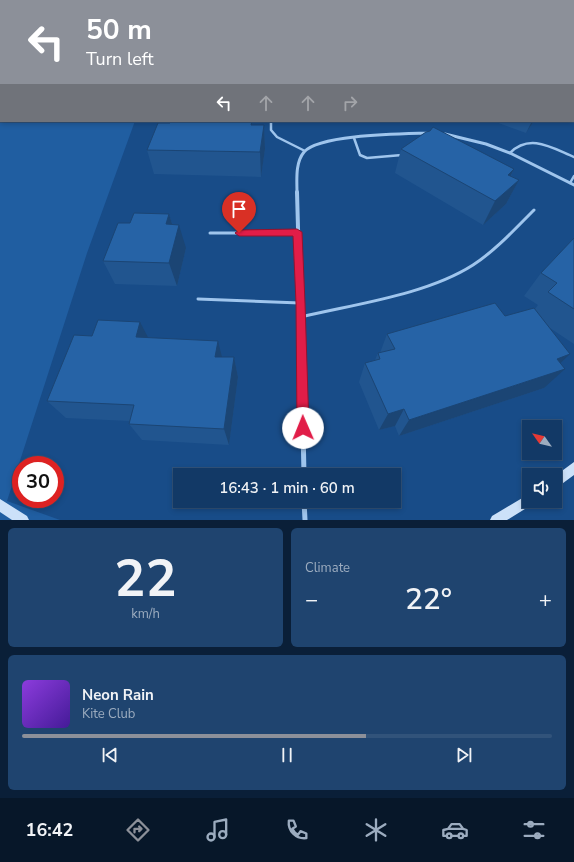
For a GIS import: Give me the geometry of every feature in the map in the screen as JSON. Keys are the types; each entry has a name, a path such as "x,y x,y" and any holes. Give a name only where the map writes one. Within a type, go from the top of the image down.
{"street":[{"path":"304,468 301,317 297,232 298,162 305,151 329,142 354,138 423,132 435,133"},
{"path":"441,133 486,144 510,153 572,184"},
{"path":"562,477 574,468"},
{"path":"496,520 522,504"},
{"path":"0,505 23,520"},
{"path":"304,508 305,520"}],"lane":[{"path":"271,122 272,130 277,137 305,151"},
{"path":"354,138 360,155 367,158 406,154"},
{"path":"510,153 520,145 533,143 544,145 574,157"},
{"path":"572,184 574,176"},
{"path":"301,317 426,287 463,270 497,247 534,210"},
{"path":"210,233 297,232"},
{"path":"198,299 300,303"}],"shaded area":[{"path":"0,122 135,122 87,253 22,456 12,456 12,486 7,501 12,503 12,508 27,508 60,520 0,520"}],"building":[{"path":"252,122 251,125 264,125 260,152 147,150 158,123"},
{"path":"433,127 514,169 508,175 519,180 495,201 401,149 426,132 430,131"},
{"path":"134,213 169,214 166,224 179,225 169,263 103,261 118,223 130,223"},
{"path":"574,238 574,309 548,292 557,283 541,273"},
{"path":"495,303 505,316 534,308 570,354 557,359 565,369 409,420 404,409 388,414 365,363 380,359 378,353 395,349 387,334"},
{"path":"98,320 140,322 136,337 218,341 215,357 234,357 224,429 129,424 134,405 47,401 74,335 92,336"}],"route":[{"path":"239,233 297,232 303,428"}]}
